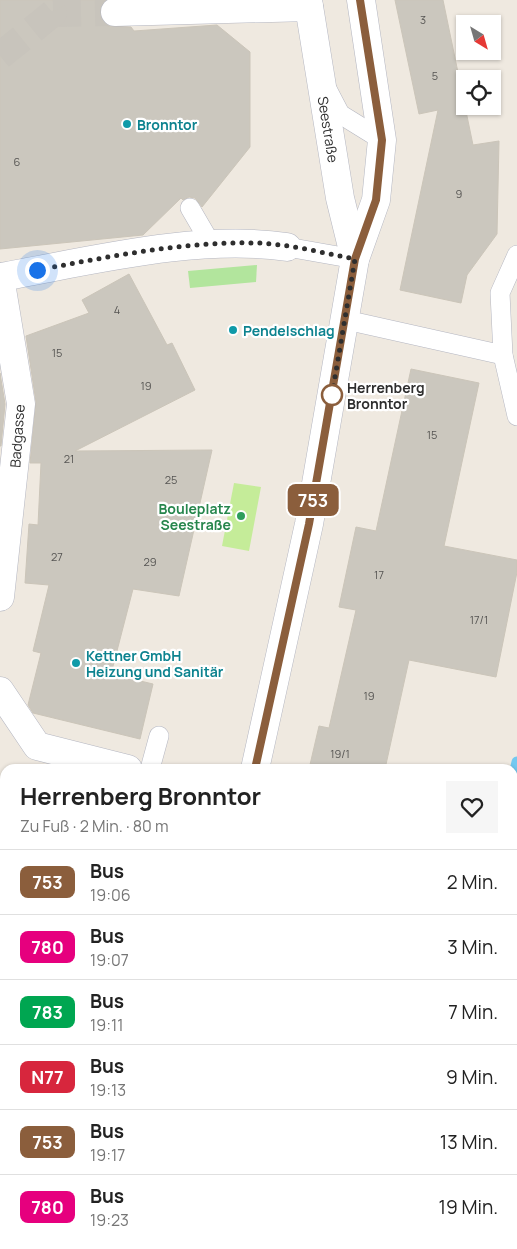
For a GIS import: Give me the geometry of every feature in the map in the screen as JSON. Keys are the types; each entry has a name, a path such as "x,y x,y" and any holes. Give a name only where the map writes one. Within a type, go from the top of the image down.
{"main road":[{"name":"Seestraße","path":"257,764 309,524 346,320 355,259 376,200 382,140 360,0"},
{"name":"Seestraße","path":"308,4 340,198 355,259"},
{"path":"115,12 172,5 308,4"},
{"path":"0,277 128,254 210,244 258,243 287,247"},
{"name":"Badgasse","path":"0,277 21,404 0,596"},
{"path":"0,691 36,746 108,764"}],"lane":[{"path":"319,74 340,114 382,140"},
{"path":"190,208 210,244"},
{"path":"287,247 355,259"},
{"path":"517,255 500,293 509,324 503,355 517,416"},
{"path":"346,320 503,355"},
{"path":"151,764 158,736"}],"green space":[{"path":"257,265 256,282 190,288 188,271"},
{"name":"Bouleplatz Seestraße","path":"234,483 261,487 249,551 222,546"}],"building":[{"name":"Bronntor","path":"0,0 102,0 104,2 99,12 102,21 108,26 131,27 134,31 217,25 250,52 250,147 202,207 195,198 189,197 183,200 181,198 143,235 0,249"},
{"path":"395,0 443,0 457,70 456,115 467,115 473,145 499,141 497,234 467,275 461,303 400,290 438,110 419,114"},
{"path":"129,274 167,345 172,343 195,390 75,451 212,450 179,596 133,589 111,674 153,684 140,739 33,713 28,705 41,653 33,651 49,585 25,583 29,524 38,525 41,463 30,463 36,402 26,336 89,313 82,300"},
{"path":"411,369 479,383 444,546 517,560 517,572 496,677 409,660 386,764 310,764 319,726 329,728 356,610 339,607 356,527 376,531"},
{"path":"0,373 5,404 1,446 0,446"}],"tunnel":[{"path":"0,56 53,13 47,0"},
{"path":"53,13 115,12"}],"bus line":[{"name":"753","path":"256,764 309,524 346,320 355,259 376,200 382,140 360,0"}],"place":[{"name":"Bronntor","path":"127,124"},
{"name":"Pendelschlag","path":"233,330"},
{"name":"Herrenberg Bronntor","path":"332,395"},
{"name":"Bouleplatz Seestraße","path":"241,516"},
{"name":"Kettner GmbH Heizung und Sanitär","path":"76,663"}],"route":[{"path":"37,270 128,254 210,244 258,243 355,259 332,395"}]}
